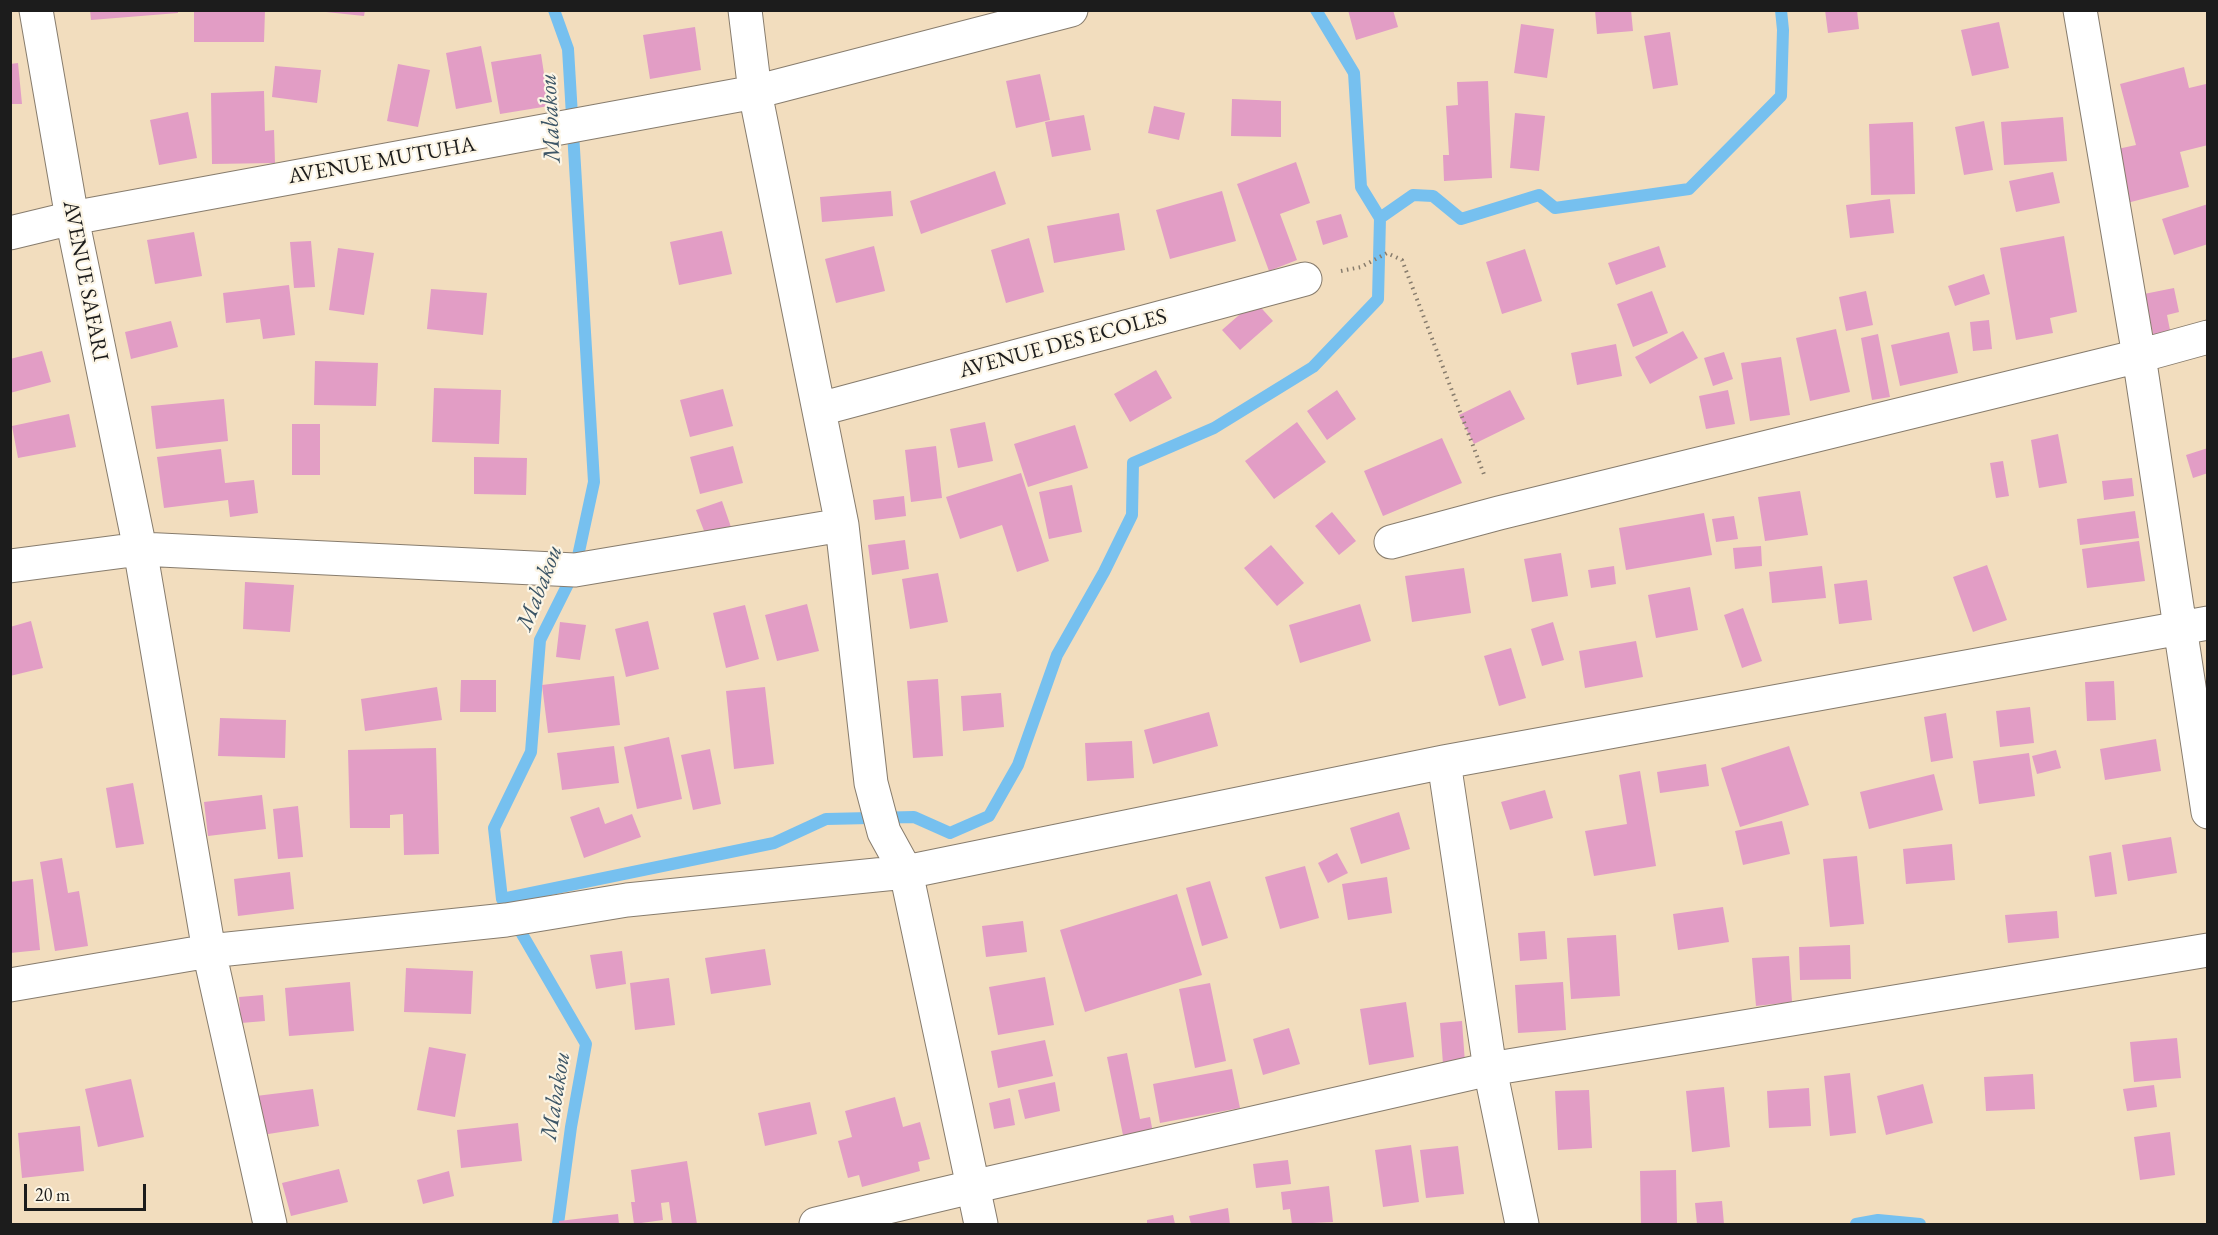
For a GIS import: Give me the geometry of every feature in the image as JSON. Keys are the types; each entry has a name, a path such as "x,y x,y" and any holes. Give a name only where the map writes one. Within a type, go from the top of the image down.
{"street":[{"name":"AVENUE SAFARI","path":"36,10 72,218 141,549 209,951 270,1224"},
{"path":"745,10 755,92 842,525 871,783 884,832 906,872 981,1224"},
{"name":"AVENUE MUTUHA","path":"10,233 72,218 755,92 1071,10"},
{"path":"2080,10 2139,356 2194,625 2208,812"},
{"name":"AVENUE DES ECOLES","path":"820,409 1305,279"},
{"path":"1391,542 1499,513 2139,356 2208,337"},
{"path":"10,566 141,549 575,570 842,525"},
{"path":"10,985 209,951 515,919 627,900 906,872 1444,762 2194,625"},
{"path":"1444,762 1490,1070 1522,1224"},
{"path":"816,1224 1490,1070 2208,950"}],"path":[{"path":"1361,267 1387,254 1402,261 1499,513"}],"building":[{"path":"90,10 178,10 178,13 91,20"},
{"path":"194,10 265,10 264,42 194,42"},
{"path":"326,10 365,10 364,16 326,12"},
{"path":"1348,10 1393,10 1398,27 1356,40"},
{"path":"1595,10 1631,10 1633,31 1597,34"},
{"path":"1825,10 1857,10 1859,29 1828,33"},
{"path":"1999,22 2009,68 1972,76 1961,30"},
{"path":"1521,24 1554,29 1547,78 1514,73"},
{"path":"695,27 701,70 650,79 643,35"},
{"path":"1670,32 1678,85 1653,89 1644,36"},
{"path":"481,46 492,102 456,109 446,53"},
{"path":"541,54 549,106 500,114 491,62"},
{"path":"18,63 22,104 10,104 10,64"},
{"path":"398,64 430,70 418,127 387,121"},
{"path":"275,66 321,70 317,103 272,97"},
{"path":"2184,67 2189,88 2206,84 2208,145 2180,152 2189,187 2127,203 2113,150 2136,145 2120,84"},
{"path":"1040,74 1050,120 1016,128 1006,81"},
{"path":"1488,81 1492,178 1444,181 1443,155 1449,155 1446,106 1458,105 1457,82"},
{"path":"264,91 265,131 274,130 275,163 212,164 211,93"},
{"path":"1232,99 1281,101 1281,137 1231,136"},
{"path":"1154,106 1185,113 1179,140 1148,133"},
{"path":"188,112 197,158 159,165 150,120"},
{"path":"1515,113 1545,116 1539,171 1510,168"},
{"path":"1084,115 1091,150 1052,157 1045,122"},
{"path":"2063,117 2067,161 2004,165 2001,122"},
{"path":"1984,121 1993,170 1964,175 1955,127"},
{"path":"1913,122 1915,194 1871,195 1869,124"},
{"path":"1296,162 1310,203 1280,214 1297,260 1269,271 1237,184"},
{"path":"995,171 1006,204 921,234 910,201"},
{"path":"2053,172 2060,203 2016,212 2009,181"},
{"path":"891,191 893,216 822,222 820,197"},
{"path":"1222,191 1236,241 1170,259 1156,210"},
{"path":"1890,199 1894,233 1850,238 1846,205"},
{"path":"2208,204 2208,244 2174,255 2162,219"},
{"path":"1119,213 1125,250 1054,263 1047,226"},
{"path":"1341,214 1348,237 1323,245 1316,221"},
{"path":"722,231 732,274 679,285 670,242"},
{"path":"194,232 202,276 155,284 147,240"},
{"path":"2064,236 2077,312 2050,318 2053,333 2016,340 2000,248"},
{"path":"1029,238 1044,292 1006,303 991,250"},
{"path":"311,241 315,287 294,288 290,242"},
{"path":"874,246 885,291 836,303 825,259"},
{"path":"1659,246 1666,267 1616,285 1608,263"},
{"path":"338,248 374,253 364,315 329,310"},
{"path":"1525,249 1542,301 1502,314 1486,262"},
{"path":"1984,274 1990,294 1955,306 1948,286"},
{"path":"289,285 295,335 263,339 260,319 226,323 223,293"},
{"path":"2174,288 2179,312 2167,315 2171,335 2154,338 2144,294"},
{"path":"431,289 487,293 483,335 427,329"},
{"path":"1652,291 1668,333 1633,347 1617,304"},
{"path":"1866,291 1873,325 1846,331 1839,297"},
{"path":"1255,301 1273,321 1240,350 1222,330"},
{"path":"1989,320 1992,349 1973,351 1970,322"},
{"path":"171,321 178,347 131,359 125,332"},
{"path":"1836,329 1850,392 1810,401 1796,338"},
{"path":"1683,331 1698,358 1650,384 1635,357"},
{"path":"1949,332 1958,373 1900,386 1891,345"},
{"path":"1878,334 1890,397 1872,400 1861,338"},
{"path":"1616,344 1622,376 1577,385 1571,353"},
{"path":"42,351 51,382 10,393 10,359"},
{"path":"1724,352 1733,379 1713,386 1704,358"},
{"path":"1781,357 1790,415 1750,421 1741,363"},
{"path":"315,361 378,363 376,406 314,405"},
{"path":"1156,370 1172,398 1130,422 1114,394"},
{"path":"434,388 501,390 499,444 432,442"},
{"path":"723,389 733,426 690,437 680,400"},
{"path":"1337,390 1356,419 1327,440 1307,411"},
{"path":"1510,390 1525,419 1474,444 1459,415"},
{"path":"1728,390 1735,424 1706,429 1699,396"},
{"path":"224,399 228,441 156,449 151,406"},
{"path":"69,414 76,447 18,458 12,426"},
{"path":"985,422 993,461 958,468 950,429"},
{"path":"1297,422 1326,462 1274,499 1245,461"},
{"path":"292,424 320,424 320,475 292,475"},
{"path":"1075,425 1088,468 1028,487 1014,444"},
{"path":"2058,434 2067,483 2039,488 2031,440"},
{"path":"1442,438 1462,483 1383,516 1364,471"},
{"path":"733,446 743,483 700,494 690,457"},
{"path":"936,446 942,498 911,502 905,450"},
{"path":"2208,448 2208,473 2193,478 2186,455"},
{"path":"221,449 225,483 254,480 258,513 230,517 228,500 164,508 157,457"},
{"path":"474,457 527,458 526,495 474,494"},
{"path":"2003,461 2009,496 1996,498 1990,463"},
{"path":"1021,473 1049,561 1017,572 1002,525 960,539 946,497"},
{"path":"2132,478 2134,496 2104,500 2102,481"},
{"path":"1072,485 1082,532 1049,539 1039,492"},
{"path":"1800,491 1808,535 1765,541 1758,497"},
{"path":"904,496 906,516 875,520 873,500"},
{"path":"722,501 731,527 706,536 696,510"},
{"path":"2135,511 2139,538 2080,545 2077,519"},
{"path":"1332,512 1356,541 1339,555 1315,526"},
{"path":"1704,513 1712,555 1626,570 1619,528"},
{"path":"1734,516 1738,539 1716,542 1712,519"},
{"path":"905,540 909,569 872,575 868,545"},
{"path":"2139,541 2145,581 2087,588 2082,549"},
{"path":"1271,545 1304,583 1277,606 1244,568"},
{"path":"1761,546 1762,566 1735,569 1733,548"},
{"path":"1561,553 1568,596 1532,602 1524,559"},
{"path":"1987,565 2007,620 1973,632 1953,577"},
{"path":"1614,566 1616,584 1591,588 1588,570"},
{"path":"1822,566 1826,598 1772,603 1769,572"},
{"path":"1464,568 1471,613 1412,622 1405,576"},
{"path":"938,573 948,622 910,629 902,579"},
{"path":"1867,580 1872,620 1839,624 1834,584"},
{"path":"245,582 294,585 290,632 243,629"},
{"path":"1690,587 1698,630 1656,638 1648,595"},
{"path":"807,604 819,651 777,661 765,615"},
{"path":"1360,604 1371,641 1300,663 1289,625"},
{"path":"745,605 759,659 726,668 713,613"},
{"path":"1743,608 1762,661 1742,668 1724,615"},
{"path":"31,621 43,668 10,676 10,627"},
{"path":"648,621 659,669 626,677 615,629"},
{"path":"560,622 586,625 580,660 556,657"},
{"path":"1553,622 1564,660 1542,666 1531,629"},
{"path":"1636,641 1643,677 1585,688 1579,651"},
{"path":"1511,648 1526,698 1499,706 1484,656"},
{"path":"614,676 620,725 548,733 542,685"},
{"path":"938,679 943,756 913,758 907,681"},
{"path":"461,680 496,680 496,712 460,712"},
{"path":"2114,681 2116,720 2087,721 2085,682"},
{"path":"437,687 442,720 365,731 361,699"},
{"path":"765,687 774,764 734,769 726,691"},
{"path":"1001,693 1004,727 963,731 961,696"},
{"path":"2030,707 2034,743 2000,747 1996,711"},
{"path":"1209,712 1218,746 1153,764 1144,730"},
{"path":"1946,713 1953,758 1931,762 1924,717"},
{"path":"220,718 286,720 285,758 218,756"},
{"path":"669,737 682,799 637,809 624,747"},
{"path":"2156,739 2161,771 2105,780 2100,749"},
{"path":"1132,741 1134,778 1087,781 1085,743"},
{"path":"614,746 619,783 562,790 557,753"},
{"path":"1789,746 1809,805 1740,827 1721,768"},
{"path":"436,748 439,854 404,855 403,814 390,815 390,828 350,828 348,750"},
{"path":"710,749 721,804 693,810 681,755"},
{"path":"2056,750 2061,768 2037,774 2032,756"},
{"path":"2029,753 2035,796 1979,804 1973,761"},
{"path":"1706,764 1709,786 1660,793 1657,772"},
{"path":"1640,771 1656,866 1594,876 1585,831 1627,824 1619,775"},
{"path":"1934,774 1943,810 1869,829 1860,792"},
{"path":"133,783 144,844 116,848 106,788"},
{"path":"1545,790 1553,818 1510,830 1501,802"},
{"path":"262,795 266,829 208,836 204,802"},
{"path":"298,806 303,857 278,859 273,809"},
{"path":"599,807 605,824 632,814 641,837 584,858 570,817"},
{"path":"1399,812 1410,849 1361,864 1350,828"},
{"path":"1782,821 1790,854 1743,865 1735,831"},
{"path":"2171,837 2177,873 2128,881 2122,845"},
{"path":"1952,844 1955,880 1906,884 1903,849"},
{"path":"2111,852 2117,894 2095,897 2089,856"},
{"path":"1337,853 1348,873 1328,883 1318,863"},
{"path":"1857,856 1864,924 1830,927 1823,859"},
{"path":"62,858 68,893 79,891 88,946 55,951 40,862"},
{"path":"1305,866 1319,918 1280,929 1265,877"},
{"path":"290,872 294,909 238,916 234,879"},
{"path":"1387,877 1392,913 1348,920 1342,884"},
{"path":"33,879 40,950 10,953 10,882"},
{"path":"1210,881 1228,938 1202,946 1186,888"},
{"path":"1177,894 1202,975 1085,1012 1060,930"},
{"path":"1723,907 1729,942 1678,950 1673,914"},
{"path":"2057,911 2059,938 2008,943 2005,915"},
{"path":"1023,921 1027,952 986,957 982,926"},
{"path":"1545,931 1547,959 1520,961 1518,933"},
{"path":"1616,935 1620,996 1571,999 1567,938"},
{"path":"1850,945 1851,979 1800,980 1799,947"},
{"path":"765,949 771,985 711,994 705,958"},
{"path":"622,951 626,984 596,989 590,955"},
{"path":"1789,956 1792,1002 1756,1006 1752,958"},
{"path":"406,968 473,971 471,1014 404,1012"},
{"path":"1045,977 1054,1025 998,1035 989,987"},
{"path":"669,978 675,1025 635,1030 630,983"},
{"path":"350,982 354,1031 289,1036 285,988"},
{"path":"1563,982 1566,1030 1518,1033 1515,985"},
{"path":"1210,983 1226,1061 1195,1068 1179,989"},
{"path":"263,995 265,1021 241,1023 239,997"},
{"path":"1406,1002 1414,1057 1369,1065 1360,1009"},
{"path":"1462,1021 1465,1063 1443,1064 1440,1023"},
{"path":"1289,1028 1300,1064 1263,1075 1253,1039"},
{"path":"2177,1038 2181,1078 2134,1082 2130,1042"},
{"path":"1045,1040 1053,1076 998,1088 991,1051"},
{"path":"429,1047 466,1054 455,1117 417,1110"},
{"path":"1127,1053 1140,1119 1150,1117 1153,1133 1124,1140 1107,1057"},
{"path":"1232,1069 1240,1108 1160,1123 1153,1084"},
{"path":"1850,1073 1856,1133 1830,1136 1824,1076"},
{"path":"2033,1074 2035,1109 1986,1111 1984,1077"},
{"path":"131,1079 144,1137 98,1147 85,1089"},
{"path":"1055,1082 1060,1111 1025,1119 1018,1090"},
{"path":"1923,1084 1933,1123 1886,1135 1877,1096"},
{"path":"2154,1085 2157,1107 2127,1111 2123,1089"},
{"path":"1724,1087 1730,1147 1692,1152 1686,1091"},
{"path":"1809,1088 1811,1126 1769,1128 1767,1091"},
{"path":"313,1089 319,1126 262,1135 256,1096"},
{"path":"1589,1090 1592,1148 1558,1150 1555,1091"},
{"path":"895,1097 903,1127 920,1122 930,1159 918,1162 920,1171 862,1187 859,1175 848,1178 838,1141 852,1137 845,1111"},
{"path":"1010,1098 1015,1125 994,1129 989,1103"},
{"path":"810,1102 817,1134 765,1146 758,1113"},
{"path":"518,1123 522,1161 461,1168 457,1130"},
{"path":"80,1126 84,1171 22,1178 18,1133"},
{"path":"2170,1132 2175,1175 2140,1180 2134,1137"},
{"path":"1411,1145 1419,1202 1383,1207 1375,1150"},
{"path":"1458,1146 1464,1194 1426,1198 1420,1150"},
{"path":"1288,1160 1291,1184 1256,1188 1253,1164"},
{"path":"687,1161 697,1224 672,1224 669,1202 661,1203 663,1220 634,1224 631,1202 635,1202 631,1170"},
{"path":"339,1169 348,1202 291,1216 282,1183"},
{"path":"1676,1170 1677,1224 1641,1224 1640,1171"},
{"path":"449,1171 454,1196 423,1204 417,1180"},
{"path":"1329,1186 1333,1222 1292,1224 1290,1209 1283,1210 1281,1192"},
{"path":"1722,1201 1724,1224 1697,1224 1695,1203"},
{"path":"1228,1208 1230,1224 1191,1224 1189,1216"},
{"path":"618,1214 619,1224 559,1224 559,1221"},
{"path":"1173,1215 1175,1224 1147,1224 1147,1220"}],"waterway":[{"name":"Mabakou","path":"505,904 502,899 494,828 531,752 540,640 575,570 594,482 568,49 554,10"},
{"path":"502,899 774,843 826,819 914,817 950,833 989,816 1018,765 1057,655 1104,572 1132,515 1133,463 1214,428 1313,367 1378,299 1380,218 1361,187 1354,73 1316,10"},
{"path":"1380,218 1413,195 1433,196 1461,219 1539,195 1555,208 1689,189 1781,96 1783,30 1781,10"},
{"name":"Mabakou","path":"515,922 586,1044 571,1127 558,1224"},
{"path":"1856,1224 1878,1220 1920,1224"}]}
